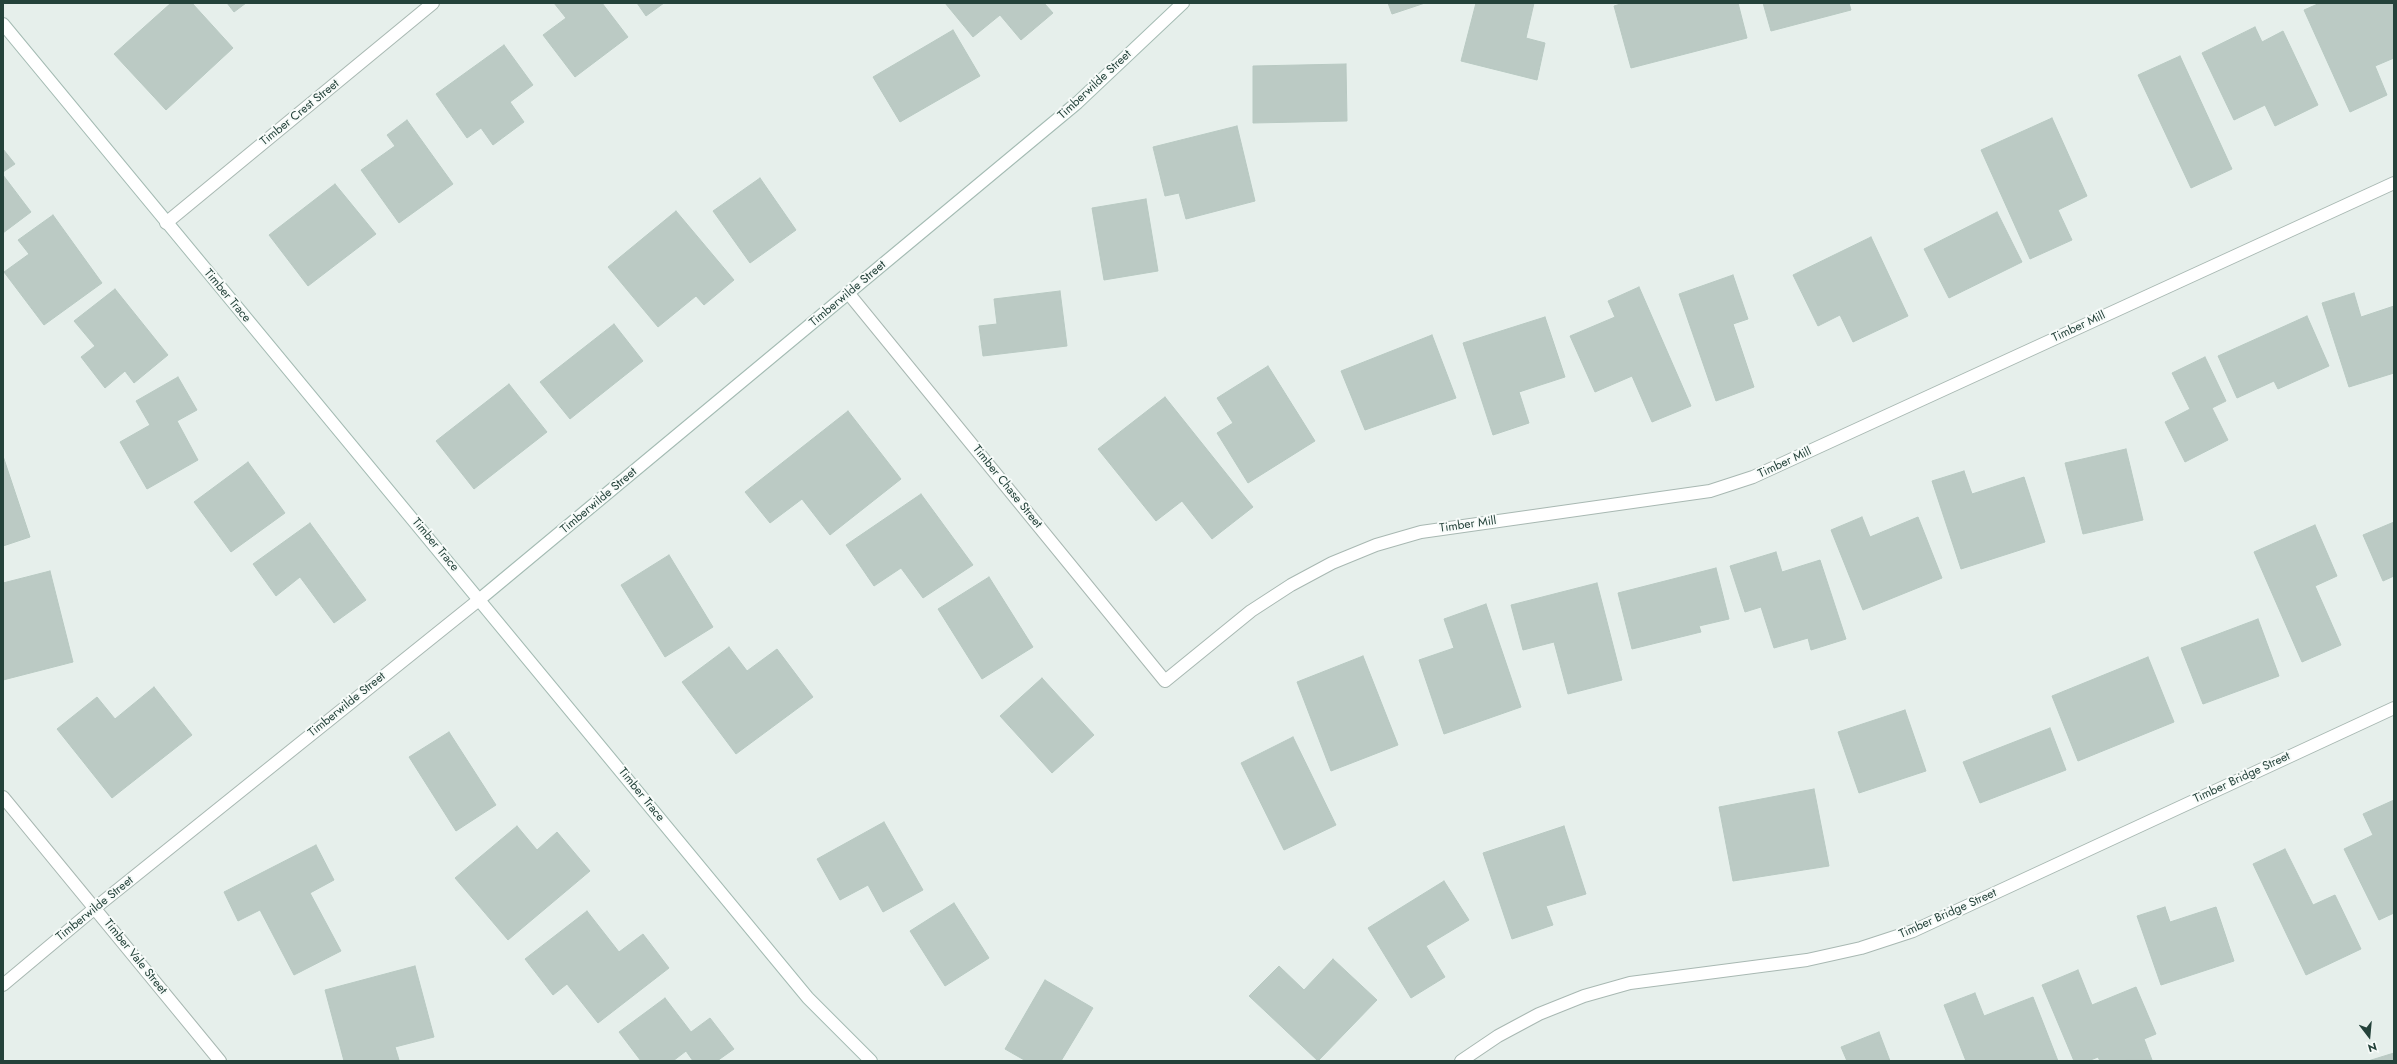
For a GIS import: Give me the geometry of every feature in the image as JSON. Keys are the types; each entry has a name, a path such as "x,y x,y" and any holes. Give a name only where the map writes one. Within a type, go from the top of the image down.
{"street":[{"name":"Timber Crest Street","path":"166,223 433,3"},
{"name":"Timberwilde Street","path":"3,985 95,908 480,599 849,294 1077,103 1183,3"},
{"name":"Timber Trace","path":"3,24 166,223 480,599 808,998 871,1061"},
{"name":"Timber Mill","path":"1166,680 1251,611 1290,585 1332,563 1376,545 1421,532 1710,491 1753,477 2394,183"},
{"name":"Timber Chase Street","path":"849,294 1166,680"},
{"name":"Timber Bridge Street","path":"1461,1061 1498,1036 1539,1014 1630,983 1807,960 1861,948 1913,931 2394,708"},
{"name":"Timber Vale Street","path":"3,797 220,1061"}],"building":[{"path":"171,3 192,3 233,48 166,110 114,54"},
{"path":"227,3 246,3 234,12"},
{"path":"554,3 602,3 628,37 575,77 543,35 566,18"},
{"path":"637,3 664,3 646,16"},
{"path":"945,3 1044,3 1053,13 1021,40 1000,15 973,37"},
{"path":"1388,3 1425,3 1392,14"},
{"path":"1476,3 1534,3 1526,38 1545,43 1537,80 1461,61"},
{"path":"1624,3 1738,3 1747,38 1631,68 1614,6"},
{"path":"1763,3 1849,3 1851,10 1771,31"},
{"path":"2320,3 2393,3 2394,58 2375,66 2387,95 2350,112 2304,10"},
{"path":"2255,27 2262,42 2283,31 2318,105 2275,126 2265,105 2234,120 2202,53"},
{"path":"953,30 980,76 900,122 873,77"},
{"path":"504,45 533,85 510,102 524,122 493,145 481,128 467,138 436,94"},
{"path":"2180,56 2232,169 2191,188 2138,75"},
{"path":"1346,64 1347,121 1253,123 1253,66"},
{"path":"2052,118 2087,196 2058,210 2072,240 2030,259 1981,150"},
{"path":"407,120 453,184 399,223 361,170 395,146 387,135"},
{"path":"1237,126 1255,201 1186,219 1179,193 1165,196 1153,147"},
{"path":"3,149 15,164 3,172"},
{"path":"3,175 31,212 3,233"},
{"path":"760,178 796,230 750,263 713,211"},
{"path":"335,184 376,234 308,286 269,235"},
{"path":"1146,199 1158,271 1104,280 1092,208"},
{"path":"676,211 734,280 704,305 696,296 658,327 608,267"},
{"path":"1997,212 2022,262 1949,298 1924,249"},
{"path":"53,215 102,283 44,325 4,272 29,254 18,240"},
{"path":"1871,237 1908,316 1853,342 1840,315 1818,326 1793,275"},
{"path":"1733,275 1748,319 1733,324 1754,387 1716,401 1679,294"},
{"path":"1639,287 1691,406 1652,422 1632,376 1595,392 1570,336 1615,317 1608,301"},
{"path":"115,289 168,355 134,383 125,371 105,388 81,357 95,346 74,321"},
{"path":"1060,291 1067,346 983,356 979,326 997,324 994,299"},
{"path":"2354,293 2361,317 2394,306 2394,373 2349,387 2322,303"},
{"path":"2307,316 2329,366 2278,389 2274,381 2237,398 2218,356"},
{"path":"1545,317 1565,377 1519,392 1529,423 1493,435 1463,343"},
{"path":"614,324 643,361 570,419 540,382"},
{"path":"1432,335 1456,398 1365,430 1341,371"},
{"path":"2205,357 2226,401 2212,408 2228,440 2185,462 2165,422 2190,409 2172,373"},
{"path":"1268,366 1315,441 1248,483 1217,433 1233,423 1217,398"},
{"path":"178,377 197,410 177,421 198,460 147,489 120,442 150,425 136,401"},
{"path":"509,384 547,432 474,489 436,441"},
{"path":"1165,397 1253,507 1212,539 1182,501 1156,521 1098,449"},
{"path":"848,411 901,479 830,535 802,499 770,523 745,492"},
{"path":"2126,449 2143,520 2083,534 2065,463"},
{"path":"3,456 30,537 3,546"},
{"path":"248,462 285,513 231,552 194,502"},
{"path":"1964,471 1972,494 2024,477 2045,542 1961,569 1932,481"},
{"path":"921,494 973,565 923,598 901,568 874,586 846,545"},
{"path":"1862,517 1870,537 1918,517 1942,578 1863,610 1831,530"},
{"path":"2394,522 2394,576 2383,581 2363,535"},
{"path":"310,523 366,600 334,623 300,577 276,596 253,564"},
{"path":"2315,525 2337,576 2315,586 2341,645 2302,662 2254,552"},
{"path":"1776,552 1782,572 1820,560 1846,639 1811,650 1808,638 1774,648 1761,607 1745,612 1730,566"},
{"path":"669,555 713,627 665,657 621,585"},
{"path":"1716,568 1729,619 1699,626 1701,632 1632,649 1618,593"},
{"path":"50,571 73,662 3,680 3,583"},
{"path":"989,577 1033,647 982,679 938,609"},
{"path":"1597,583 1622,680 1568,694 1554,642 1523,650 1511,605"},
{"path":"1486,604 1521,707 1444,734 1419,660 1454,648 1444,619"},
{"path":"2258,619 2279,676 2203,704 2181,648"},
{"path":"729,647 747,671 777,649 813,697 736,754 682,682"},
{"path":"1363,656 1398,745 1331,771 1297,682"},
{"path":"2148,657 2174,722 2078,761 2052,696"},
{"path":"1042,678 1094,735 1052,773 1000,716"},
{"path":"154,687 192,735 112,798 57,729 97,697 115,719"},
{"path":"1905,710 1926,771 1859,793 1838,732"},
{"path":"2050,728 2066,770 1980,803 1963,762"},
{"path":"449,732 496,805 456,831 409,757"},
{"path":"1293,737 1336,825 1284,850 1241,763"},
{"path":"1814,789 1829,866 1733,881 1719,807"},
{"path":"2394,800 2394,913 2379,920 2344,849 2373,835 2363,814"},
{"path":"884,822 923,890 883,912 868,885 840,900 817,859"},
{"path":"517,826 537,850 557,832 590,871 508,940 455,878"},
{"path":"1564,826 1586,894 1546,906 1553,925 1512,939 1483,853"},
{"path":"316,845 334,880 310,893 341,951 294,975 260,910 238,921 224,892"},
{"path":"2285,849 2313,905 2335,895 2361,949 2306,975 2253,864"},
{"path":"1444,881 1469,920 1426,946 1445,977 1411,998 1368,928"},
{"path":"954,903 989,958 945,986 910,931"},
{"path":"2165,907 2170,922 2216,907 2234,961 2161,985 2137,916"},
{"path":"587,911 619,952 643,934 669,968 598,1023 567,984 553,995 525,959"},
{"path":"1333,959 1377,1000 1318,1061 1249,996 1279,966 1304,990"},
{"path":"415,966 434,1037 395,1047 399,1060 344,1061 325,990"},
{"path":"2078,970 2092,1005 2136,987 2156,1034 2144,1039 2152,1060 2100,1061 2098,1057 2088,1061 2074,1061 2042,985"},
{"path":"1045,980 1093,1008 1061,1061 1026,1061 1005,1049"},
{"path":"1975,993 1984,1016 2033,997 2058,1061 1966,1061 1944,1005"},
{"path":"665,998 691,1032 710,1018 734,1049 717,1061 693,1061 686,1051 673,1061 641,1061 619,1032"},
{"path":"1879,1032 1890,1061 1847,1061 1841,1047"},
{"path":"2394,1053 2394,1061 2368,1061"}]}
